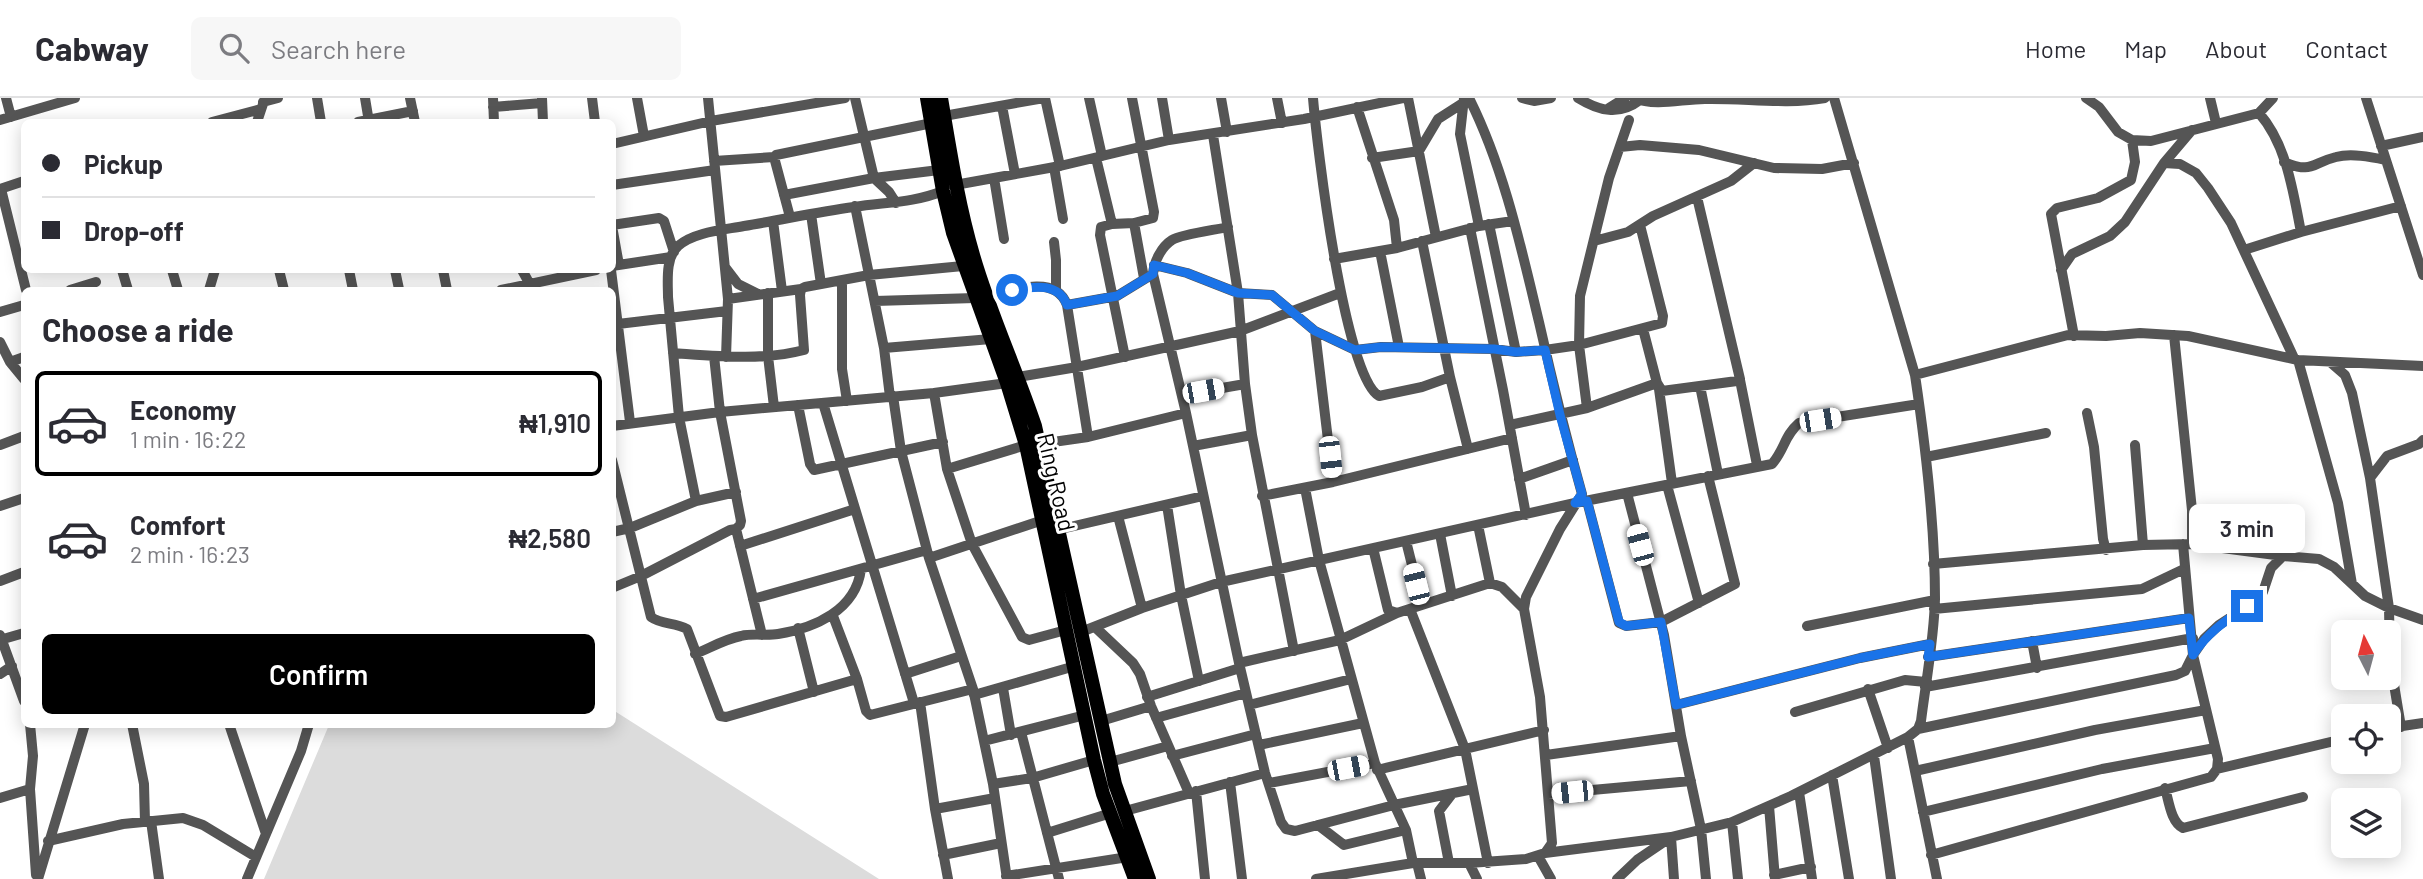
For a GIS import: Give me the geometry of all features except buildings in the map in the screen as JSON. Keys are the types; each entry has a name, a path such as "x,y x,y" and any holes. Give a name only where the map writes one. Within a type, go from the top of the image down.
{"main road":[{"name":"Ring Road","path":"928,98 938,119 963,266 981,298 1013,380 1057,530 1110,762 1128,858 1135,879"},
{"name":"Ring Road","path":"941,98 938,119 939,170 949,188 973,258 991,339 1013,380"},
{"name":"Ring Road","path":"1032,444 1043,520 1081,630 1075,666 1094,760 1149,879"}],"street":[{"path":"6,98 5,119 75,98"},
{"path":"220,119 278,98"},
{"path":"317,98 320,119"},
{"path":"365,98 365,119"},
{"path":"394,119 414,117 410,98"},
{"path":"592,98 595,119"},
{"path":"638,98 644,136"},
{"path":"616,586 736,529 741,523 720,412 720,357 728,299 708,98"},
{"path":"616,143 711,121 845,98"},
{"path":"855,98 874,178 896,203"},
{"path":"616,184 714,165 774,157 779,153 1044,98 1057,166 1063,219"},
{"path":"1089,98 1112,224"},
{"path":"1125,357 1100,235 1101,227 1153,218 1143,146 1132,98"},
{"path":"1162,98 1169,140"},
{"path":"1221,98 1227,132"},
{"path":"1277,98 1282,123"},
{"path":"1313,98 1340,293 1355,350 1370,388 1378,396 1422,387 1450,377"},
{"path":"696,501 679,417 667,278 677,247 693,238 790,217 855,206 923,199 949,188 1169,140 1282,123 1378,100 1406,98 1436,237"},
{"path":"1522,98 1534,101 1551,98"},
{"path":"1578,98 1596,105 1614,106 1627,106 1637,99 1653,103 1699,98 1806,102 1825,98"},
{"path":"1834,98 1914,375 1919,404 1926,457 1934,605 1926,684 1918,729"},
{"path":"2086,98 2099,107 2118,132 2132,140 2151,141 2259,113 2273,98"},
{"path":"2210,98 2216,123"},
{"path":"2366,98 2401,206 2419,251 2423,275"},
{"path":"493,103 542,100 543,119"},
{"path":"1419,151 1438,119 1465,100"},
{"path":"1465,100 1490,146 1513,221 1582,494 1532,584 1524,609 1546,755 1552,843 1541,855"},
{"path":"1465,100 1460,134 1479,226 1516,352"},
{"path":"1002,106 1015,174"},
{"path":"1627,106 1640,145"},
{"path":"1587,408 1579,345 1580,296 1609,178 1620,146 1627,106"},
{"path":"1357,107 1394,220 1396,248"},
{"path":"2259,113 2271,127 2284,162 2301,232"},
{"path":"2061,270 2072,254 2110,236 2125,222 2164,163 2192,130"},
{"path":"1213,135 1238,293 1252,435 1294,650"},
{"path":"2381,146 2423,137"},
{"path":"2074,336 2051,214 2057,208 2098,198 2131,180 2135,162 2132,140"},
{"path":"1620,146 1699,150 1774,168 1795,170 1822,169 1854,163"},
{"path":"1372,158 1419,151"},
{"path":"774,157 790,217"},
{"path":"2284,162 2299,168 2315,167 2336,157 2386,160"},
{"path":"1594,241 1614,237 1653,216 1731,181 1754,163"},
{"path":"2164,163 2180,164 2196,173 2231,223 2296,359 2338,503 2352,584"},
{"path":"785,195 874,178 939,170"},
{"path":"994,178 1004,239"},
{"path":"21,182 0,189 21,271"},
{"path":"1697,197 1740,380 1757,466"},
{"path":"855,206 884,348 901,451 928,554 973,692 993,785 1007,877 1058,874 1128,858"},
{"path":"2244,250 2401,206"},
{"path":"811,214 821,284"},
{"path":"616,225 659,218 664,221 673,254"},
{"path":"773,221 782,291"},
{"path":"1334,259 1396,248 1479,226 1513,221"},
{"path":"1134,223 1150,272 1182,395 1239,665 1267,778 1281,822 1286,829 1295,831 1394,804 1473,789"},
{"path":"1150,272 1187,273 1238,293 1272,295 1315,331 1355,350 1399,347 1516,352 1545,350 1579,345 1662,323 1663,316 1640,225"},
{"path":"1479,226 1494,349 1526,515"},
{"path":"1067,305 1113,297 1150,272 1158,256 1172,240 1228,227"},
{"path":"1422,241 1442,347 1468,449"},
{"path":"1054,242 1056,291"},
{"path":"1380,251 1399,347"},
{"path":"616,267 673,254"},
{"path":"728,299 801,289 869,275 963,266"},
{"path":"725,267 738,284 763,294"},
{"path":"532,287 585,273"},
{"path":"842,281 842,369 847,401"},
{"path":"80,287 96,282"},
{"path":"875,301 981,298 1041,286 1064,296 1088,437"},
{"path":"673,353 720,357 768,356 804,350 801,289"},
{"path":"616,425 720,412 934,393 1013,380 1240,331 1340,293"},
{"path":"763,294 775,407"},
{"path":"616,296 630,422"},
{"path":"0,312 21,306"},
{"path":"618,324 727,311"},
{"path":"1643,329 1658,386 1670,484 1699,603"},
{"path":"1315,331 1333,482"},
{"path":"1914,375 2056,338 2140,333 2174,335 2296,359 2423,366"},
{"path":"1931,855 2211,777 2217,769 2218,759 2193,655 2184,569 2192,510 2174,335"},
{"path":"884,348 991,339"},
{"path":"0,342 10,362 21,375"},
{"path":"10,362 21,358"},
{"path":"2330,362 2345,376 2353,393 2370,478 2389,608 2390,660 2397,704"},
{"path":"1510,425 1587,408 1658,386 1666,391 1740,380"},
{"path":"1182,395 1245,384"},
{"path":"1587,501 1619,622 1626,626 1661,622 1732,587 1735,581 1713,475 1700,386"},
{"path":"934,393 947,469 972,544 1025,639 1081,630 1221,582 1575,503 1772,464 1782,453 1787,433 1799,423 1919,404"},
{"path":"823,403 855,509 866,567 917,702 948,879"},
{"path":"797,405 810,464 814,470 943,442"},
{"path":"947,469 1032,444 1088,437 1186,413"},
{"path":"2087,413 2094,447 2102,539 2106,550"},
{"path":"1926,457 2046,433"},
{"path":"1194,446 1252,435"},
{"path":"0,445 21,437"},
{"path":"1262,496 1333,482 1512,438"},
{"path":"2370,478 2387,456 2419,444 2423,439"},
{"path":"2135,444 2143,545"},
{"path":"1519,479 1573,460"},
{"path":"616,479 651,617 687,629 720,716 726,717 857,679"},
{"path":"1305,488 1319,560 1363,723 1376,767 1406,830 1420,879"},
{"path":"616,531 696,501 736,492"},
{"path":"1627,493 1661,622 1701,830 1706,879"},
{"path":"1057,530 1203,496"},
{"path":"1,504 21,499"},
{"path":"1167,505 1181,595 1199,681"},
{"path":"740,546 855,509"},
{"path":"1118,516 1142,608"},
{"path":"753,599 866,567 972,544 1043,520"},
{"path":"1478,525 1490,583"},
{"path":"736,529 762,635"},
{"path":"1440,534 1452,596"},
{"path":"1406,541 1416,607 1465,749 1488,863"},
{"path":"1933,565 2143,545 2188,544 2319,559 2334,567 2365,596 2423,620"},
{"path":"1373,548 1388,610 1396,613"},
{"path":"1316,879 1415,863 1488,863 1671,837 1701,830 1732,822 1769,806 1874,756 1918,729 2176,675 2185,671 2204,639 2219,625 2256,601 2263,592 2271,568 2283,556"},
{"path":"695,654 737,636 779,634 833,616 854,593 866,567"},
{"path":"1807,626 1934,605 2142,589 2184,569"},
{"path":"0,580 21,573"},
{"path":"1101,721 1239,665 1340,640 1396,613 1490,583 1502,587 1524,609"},
{"path":"833,616 866,711 870,715 917,702 1003,688 1075,666"},
{"path":"1928,657 2189,618"},
{"path":"798,628 814,692"},
{"path":"1081,630 1132,663 1140,674 1170,751 1192,792 1205,879"},
{"path":"21,633 1,638 21,681"},
{"path":"1795,712 1905,680 1926,684 2037,668 2193,638"},
{"path":"2032,642 2037,668"},
{"path":"1676,705 1860,658 1930,644"},
{"path":"905,674 961,656"},
{"path":"0,674 12,666"},
{"path":"1156,718 1351,679"},
{"path":"1003,688 1032,778 1058,874"},
{"path":"1868,689 1888,748"},
{"path":"1915,771 2095,730 2206,709"},
{"path":"984,741 1085,715"},
{"path":"1110,762 1363,723"},
{"path":"2401,727 2423,723"},
{"path":"30,728 33,756 30,789 37,879"},
{"path":"37,879 84,728"},
{"path":"133,728 159,879"},
{"path":"230,728 266,834"},
{"path":"247,879 301,751 308,728"},
{"path":"1047,833 1230,782 1376,767 1544,730"},
{"path":"1546,755 1681,736"},
{"path":"1908,737 1937,879"},
{"path":"2217,769 2331,742"},
{"path":"1923,812 2102,769 2215,748"},
{"path":"1874,756 1891,879"},
{"path":"993,785 1032,778 1094,760"},
{"path":"1832,775 1849,879"},
{"path":"1548,794 1691,781"},
{"path":"1230,782 1242,879"},
{"path":"0,785 2,798 30,789"},
{"path":"2165,788 2175,822 2183,828 2303,797"},
{"path":"1769,806 1774,877 1811,873 1799,792"},
{"path":"1449,863 1439,811 1452,794"},
{"path":"935,808 995,798"},
{"path":"1417,800 1439,811"},
{"path":"48,841 123,824 183,818 203,825 256,858"},
{"path":"1732,822 1738,879"},
{"path":"1318,825 1344,845 1406,830"},
{"path":"1617,879 1630,866 1671,837"},
{"path":"1671,837 1674,879"},
{"path":"943,855 1001,843"},
{"path":"1541,855 1551,879"},
{"path":"1469,863 1477,879"},
{"path":"1630,866 1630,879"}],"shaded area":[{"path":"616,712 879,879 264,879 328,728 616,728"}],"route":[{"path":"1012,290 1041,286 1051,288 1064,296 1067,305 1117,296 1153,274 1154,265 1187,273 1238,293 1272,295 1315,331 1355,350 1381,347 1442,347 1516,352 1545,350 1582,494 1575,503 1587,501 1621,625 1661,622 1676,705 1860,658 1930,644 1928,657 2189,618 2193,655 2204,639 2219,625 2247,606"}]}
